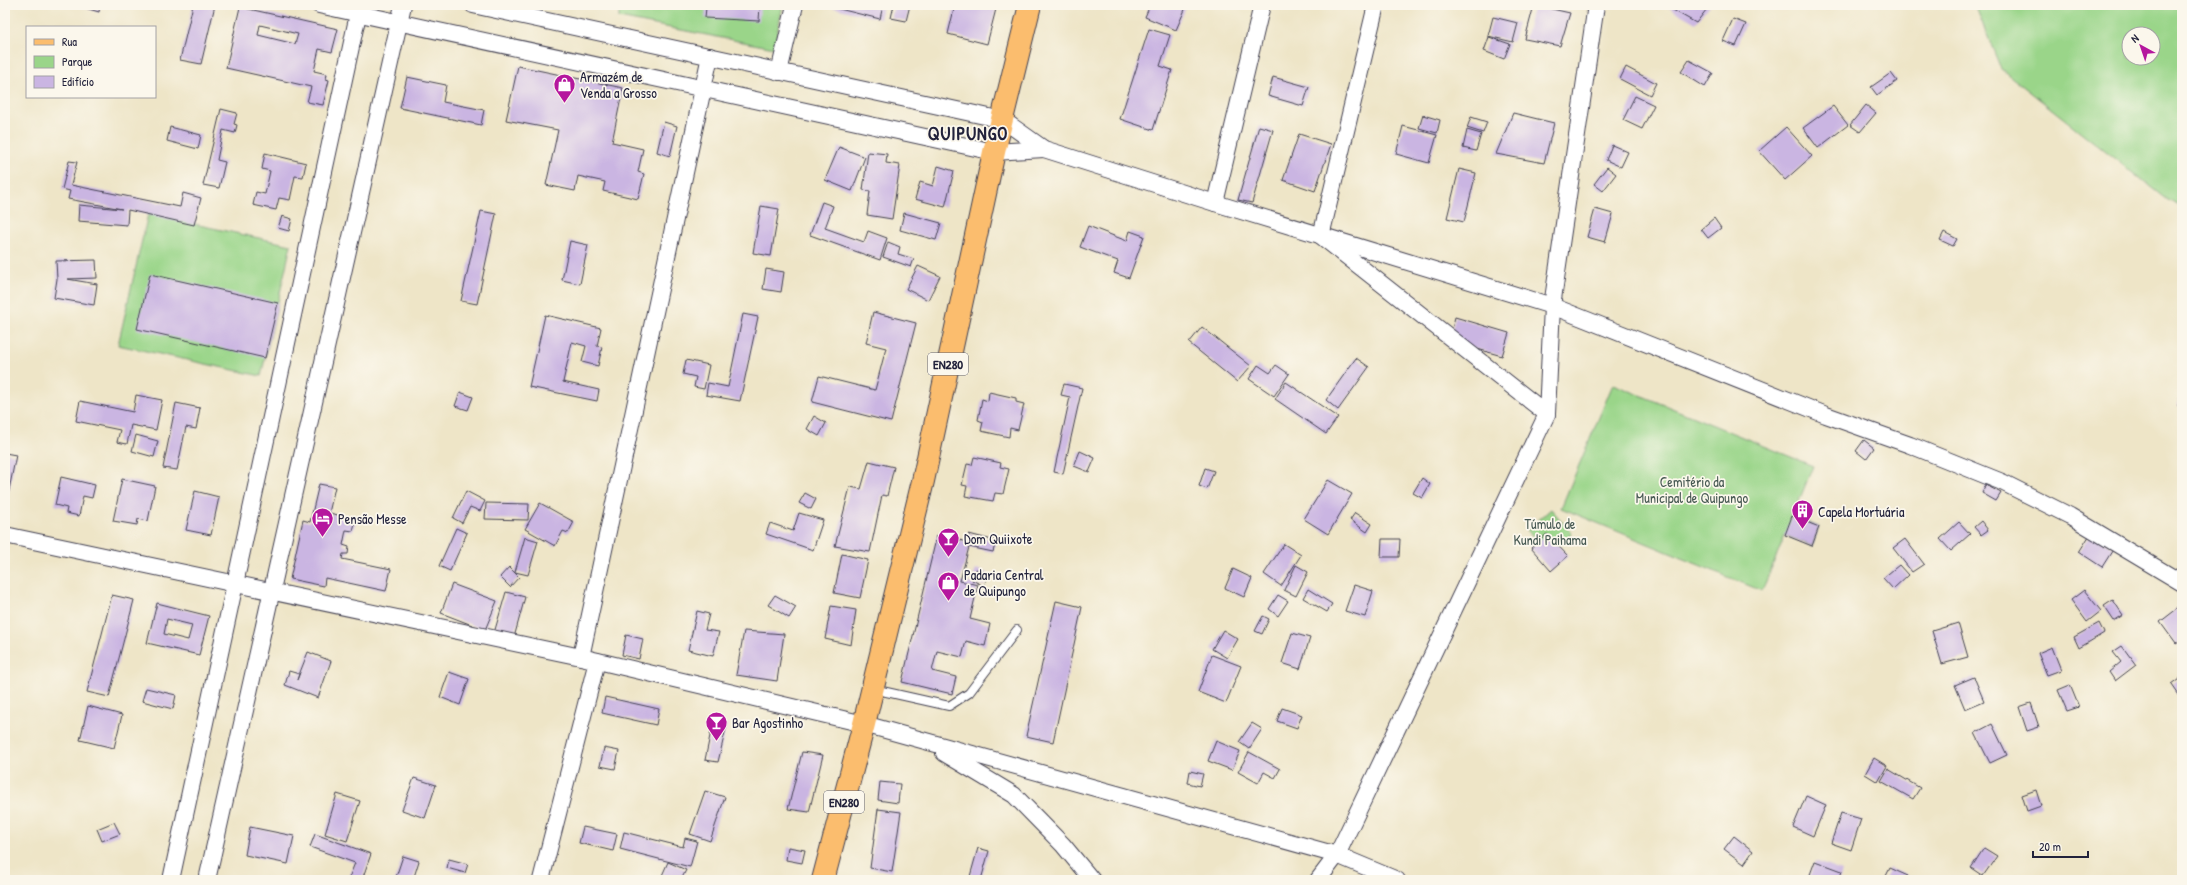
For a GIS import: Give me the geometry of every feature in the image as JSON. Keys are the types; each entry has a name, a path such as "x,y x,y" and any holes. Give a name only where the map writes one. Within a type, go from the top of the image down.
{"main road":[{"name":"EN280","path":"823,880 864,724 923,481 994,152 1030,5"}],"street":[{"path":"319,5 359,9 399,23 994,152 1044,149"},
{"path":"207,880 403,5"},
{"path":"473,5 1003,120 1044,149 1321,236 1552,306 1826,415 1910,445 2002,482 2070,516 2182,583"},
{"path":"780,72 795,5"},
{"path":"1215,203 1262,5"},
{"path":"1321,236 1376,5"},
{"path":"1318,880 1337,855 1547,414 1552,306 1596,5"},
{"path":"171,880 359,9"},
{"path":"581,657 710,56"},
{"path":"1321,236 1547,414"},
{"path":"5,535 581,657 864,724 1337,855 1397,880"},
{"path":"541,880 598,661"},
{"path":"927,742 1014,795 1063,845 1092,880"}],"lane":[{"path":"873,688 949,706 969,692 1018,630"}],"green space":[{"path":"619,5 783,5 774,48 619,18"},
{"path":"1975,5 2182,5 2182,207 2167,200 2001,69"},
{"path":"148,214 291,245 261,376 118,345"},
{"name":"Cemitério da Municipal de Quipungo","path":"1613,384 1813,466 1793,516 1819,527 1812,546 1785,535 1762,591 1561,508"},
{"name":"Túmulo de Kundi Paihama","path":"1551,509 1572,533 1549,554 1527,530"}],"building":[{"path":"75,5 100,5 99,12"},
{"path":"193,5 215,5 201,64 180,60"},
{"path":"600,5 619,5 619,10 600,6"},
{"path":"734,5 760,5 759,21 705,18 706,7 734,8"},
{"path":"823,5 883,5 880,19"},
{"path":"894,5 910,5 906,21 891,18"},
{"path":"955,5 997,5 987,44 948,34"},
{"path":"1150,5 1187,5 1176,30 1145,17"},
{"path":"1534,5 1570,13 1560,46 1525,39"},
{"path":"1664,5 1710,5 1696,23"},
{"path":"240,7 338,29 332,52 319,49 314,71 327,74 326,79 329,80 323,105 307,102 311,87 226,68","holes":["260,25 298,34 295,44 258,35"]},
{"path":"1493,17 1518,23 1513,42 1488,36"},
{"path":"1733,19 1746,24 1736,46 1723,41"},
{"path":"1149,29 1170,35 1160,66 1172,70 1153,130 1120,119"},
{"path":"1489,37 1510,44 1504,59 1484,51"},
{"path":"1689,60 1713,73 1705,87 1681,72"},
{"path":"518,66 623,88 612,142 643,149 638,172 644,174 638,199 603,191 605,182 578,176 575,191 546,185 558,130 506,120"},
{"path":"1626,67 1656,83 1650,95 1620,79"},
{"path":"1891,73 1897,81 1877,95 1871,87"},
{"path":"407,77 446,85 443,102 484,110 481,125 400,108"},
{"path":"1273,77 1309,87 1303,106 1268,96"},
{"path":"1635,96 1654,105 1642,129 1623,120"},
{"path":"1866,105 1876,113 1860,132 1850,125"},
{"path":"1833,106 1848,125 1818,148 1803,128"},
{"path":"221,109 237,113 234,124 237,125 235,133 223,130 217,160 225,162 219,188 203,185"},
{"path":"1513,113 1554,123 1544,163 1496,154"},
{"path":"1423,115 1440,120 1437,133 1419,128"},
{"path":"1471,117 1487,122 1483,133 1467,128"},
{"path":"664,122 677,126 670,156 657,152"},
{"path":"1259,126 1273,130 1252,203 1238,200"},
{"path":"1403,126 1437,135 1429,163 1396,154"},
{"path":"170,127 201,135 198,149 167,141"},
{"path":"1786,127 1812,156 1785,180 1759,151"},
{"path":"1467,130 1481,134 1476,151 1463,148"},
{"path":"1299,134 1331,144 1315,191 1283,180"},
{"path":"1612,145 1628,152 1621,167 1606,160"},
{"path":"839,147 865,157 852,191 825,180"},
{"path":"868,152 887,154 886,163 900,165 892,219 867,215 870,191 863,190"},
{"path":"265,153 306,163 303,177 295,176 290,200 279,198 276,210 253,205 256,192 265,194 270,171 262,169"},
{"path":"69,161 77,162 71,185 180,207 183,193 201,198 194,225 128,210 127,225 78,221 79,205 122,209 68,199 70,191 62,189"},
{"path":"938,166 954,171 945,207 915,199 920,182 933,186"},
{"path":"1607,167 1616,174 1603,191 1594,184"},
{"path":"1459,169 1476,173 1464,222 1447,218"},
{"path":"822,202 833,206 825,228 864,242 868,231 887,238 880,260 810,235"},
{"path":"761,206 779,209 771,256 753,253"},
{"path":"1595,209 1613,214 1605,242 1587,237"},
{"path":"481,211 496,214 477,304 461,301"},
{"path":"904,213 941,223 936,240 900,230"},
{"path":"282,216 292,219 289,231 278,228"},
{"path":"1714,218 1721,228 1708,238 1701,229"},
{"path":"1088,226 1127,241 1130,231 1144,236 1129,278 1114,273 1118,261 1080,247"},
{"path":"1944,232 1957,239 1953,246 1940,240"},
{"path":"570,241 588,245 580,284 562,280"},
{"path":"888,242 900,247 898,254 914,259 911,267 883,257"},
{"path":"96,260 97,278 67,279 97,284 94,305 54,298 57,279 56,261"},
{"path":"918,266 940,276 928,300 906,289"},
{"path":"766,269 784,272 781,292 763,289"},
{"path":"150,274 278,303 265,358 137,329"},
{"path":"873,312 916,323 891,422 812,402 819,376 875,390 886,348 866,343"},
{"path":"743,314 758,317 740,401 706,395 708,383 728,387"},
{"path":"545,315 601,328 597,346 602,347 598,366 582,362 586,346 572,342 563,382 599,390 597,401 529,387"},
{"path":"1455,317 1509,333 1502,356 1449,341"},
{"path":"1202,327 1251,366 1237,382 1189,343"},
{"path":"1356,358 1369,367 1338,410 1326,400"},
{"path":"686,360 709,365 704,389 694,387 696,377 683,374"},
{"path":"1258,365 1270,373 1276,365 1289,374 1274,396 1249,379"},
{"path":"1286,382 1338,417 1326,434 1275,399"},
{"path":"1064,384 1082,388 1063,474 1054,472 1070,397 1061,395"},
{"path":"2182,390 2182,407 2178,406"},
{"path":"460,392 473,397 468,410 455,406"},
{"path":"989,392 1016,398 1016,402 1024,404 1018,430 1010,428 1009,437 981,431 983,422 978,420 982,399 988,401"},
{"path":"136,395 162,400 156,430 131,425 127,444 117,442 120,430 76,421 80,401 133,412"},
{"path":"176,403 200,408 196,429 186,427 177,470 163,468"},
{"path":"814,416 826,423 819,436 807,429"},
{"path":"136,435 158,441 154,457 132,451"},
{"path":"1864,440 1874,448 1866,459 1856,451"},
{"path":"1080,451 1095,458 1089,472 1074,466"},
{"path":"5,453 16,455 8,495 5,494"},
{"path":"974,457 1001,463 1000,467 1009,469 1003,494 995,493 993,501 965,496 967,486 962,485 967,464 972,465"},
{"path":"869,461 894,467 887,496 882,495 870,552 835,546 850,487 861,489"},
{"path":"1205,468 1214,471 1207,489 1199,486"},
{"path":"61,477 95,485 92,498 83,496 79,516 66,513 67,508 55,505"},
{"path":"1422,478 1430,484 1422,498 1413,493"},
{"path":"122,479 155,486 148,521 138,519 137,525 113,521"},
{"path":"1328,480 1352,494 1328,534 1304,519"},
{"name":"Pensão Messe","path":"319,484 335,487 329,513 356,519 353,531 346,530 343,545 349,547 348,554 343,554 342,559 391,569 386,591 325,578 324,586 290,579 303,520 310,522"},
{"path":"1986,485 2001,493 1996,501 1982,493"},
{"path":"195,491 219,497 211,535 186,530"},
{"path":"466,491 485,501 480,511 470,507 462,523 453,518"},
{"path":"805,493 816,499 811,509 799,503"},
{"path":"486,503 529,504 528,520 485,519"},
{"path":"540,503 574,522 568,533 563,531 555,546 525,529"},
{"path":"799,513 823,520 813,550 766,534 770,523 793,531"},
{"path":"1355,513 1372,524 1367,532 1350,520"},
{"name":"Capela Mortuária","path":"1792,516 1819,527 1812,546 1785,535"},
{"path":"1981,521 1988,530 1981,535 1974,527"},
{"path":"1959,522 1970,534 1951,551 1940,539"},
{"path":"456,528 467,533 450,571 439,566"},
{"path":"2091,533 2114,548 2102,567 2079,552"},
{"path":"969,534 996,541 993,552 969,547 960,581 978,585 970,619 990,624 985,646 966,641 962,657 937,651 932,671 956,677 952,694 902,682 937,535 968,542"},
{"path":"1547,534 1568,556 1551,571 1531,548"},
{"path":"525,537 538,541 528,575 515,572"},
{"path":"1382,539 1400,539 1399,557 1381,557"},
{"path":"1905,539 1924,564 1912,572 1893,548"},
{"path":"1284,544 1301,555 1281,586 1264,574"},
{"path":"842,554 868,560 860,598 834,593"},
{"path":"1296,565 1308,572 1296,596 1284,590"},
{"path":"1899,565 1908,575 1893,589 1883,578"},
{"path":"509,567 519,577 510,587 500,577"},
{"path":"976,569 989,574 984,586 972,580"},
{"path":"1233,569 1252,578 1244,597 1225,588"},
{"path":"452,584 497,601 485,630 441,613"},
{"path":"1354,585 1373,591 1365,617 1345,611"},
{"path":"1308,589 1332,604 1327,612 1303,598"},
{"path":"2084,590 2101,611 2087,622 2071,600"},
{"path":"506,592 525,597 512,645 492,640"},
{"path":"112,595 134,600 109,697 87,692"},
{"path":"775,595 796,607 789,618 768,605"},
{"path":"1278,595 1288,601 1278,616 1269,609"},
{"path":"2113,600 2123,615 2114,621 2104,606"},
{"path":"1056,601 1082,607 1053,742 1026,736"},
{"path":"157,603 209,616 199,655 147,643","holes":["167,619 192,625 188,640 164,634"]},
{"path":"2182,605 2182,640 2176,644 2160,622"},
{"path":"831,606 856,610 851,645 825,639"},
{"path":"697,611 709,614 705,630 719,632 713,656 688,650"},
{"path":"1263,616 1269,619 1262,634 1255,631"},
{"path":"1958,623 1968,657 1942,664 1932,631"},
{"path":"2099,623 2104,633 2079,648 2074,637"},
{"path":"1223,630 1238,639 1227,658 1212,649"},
{"path":"744,631 784,634 777,681 736,675"},
{"path":"1292,633 1310,638 1300,669 1282,663"},
{"path":"626,635 643,639 639,659 622,655"},
{"path":"2122,646 2136,665 2115,681 2109,672 2121,662 2113,652"},
{"path":"2052,647 2061,670 2047,675 2038,653"},
{"path":"308,652 331,661 318,698 285,685 289,671 299,674 297,680"},
{"path":"1212,655 1241,666 1226,703 1198,692"},
{"path":"449,672 469,679 460,705 440,697"},
{"path":"1974,677 1984,701 1965,709 1955,685"},
{"path":"2182,677 2182,697 2180,698 2171,685"},
{"path":"2070,685 2079,707 2067,711 2058,690"},
{"path":"146,688 176,695 173,709 142,701"},
{"path":"605,697 659,709 656,725 602,713"},
{"path":"2031,703 2039,727 2027,731 2019,707"},
{"path":"88,706 122,715 114,748 80,740"},
{"path":"1282,708 1302,715 1297,728 1277,721"},
{"name":"Bar Agostinho","path":"713,721 727,724 718,762 705,760"},
{"path":"1252,723 1262,729 1249,749 1239,742"},
{"path":"1992,724 2007,755 1990,763 1975,733"},
{"path":"1216,741 1240,751 1232,770 1208,761"},
{"path":"604,748 619,751 615,769 600,766"},
{"path":"802,752 823,755 809,812 788,809"},
{"path":"1249,752 1280,769 1275,778 1264,772 1258,783 1238,772"},
{"path":"1874,758 1887,766 1878,782 1865,774"},
{"path":"1888,769 1920,788 1913,799 1881,781"},
{"path":"1190,771 1203,774 1200,786 1188,783"},
{"path":"414,778 436,785 425,818 402,810"},
{"path":"880,782 900,784 898,803 878,800"},
{"path":"2036,790 2041,806 2027,811 2022,795"},
{"path":"705,791 725,797 710,841 690,834"},
{"path":"337,794 360,801 347,841 325,834"},
{"path":"1806,796 1826,805 1813,836 1793,827"},
{"path":"878,809 901,812 892,872 870,868"},
{"path":"1841,813 1861,819 1851,850 1831,843"},
{"path":"114,822 120,834 102,841 97,829"},
{"path":"250,827 294,836 288,864 245,855"},
{"path":"583,827 617,834 613,851 579,843"},
{"path":"624,832 683,847 685,838 697,841 690,867 620,849"},
{"path":"315,834 371,854 362,880 348,880 355,863 310,847"},
{"path":"1734,836 1753,851 1744,864 1724,849"},
{"path":"788,847 805,850 802,863 786,860"},
{"path":"978,848 989,851 981,880 969,880"},
{"path":"1984,848 1997,856 1983,876 1971,868"},
{"path":"403,856 419,861 413,880 395,880"},
{"path":"449,859 468,864 465,873 447,868"},
{"path":"1815,861 1842,871 1839,880 1808,880"},
{"path":"668,862 686,870 681,880 660,880"},
{"path":"1890,868 1908,876 1906,880 1884,880"}],"place":[{"name":"Armazém de Venda a Grosso","path":"565,104"},
{"name":"Capela Mortuária","path":"1802,530"},
{"name":"Pensão Messe","path":"322,538"},
{"name":"Dom Quiixote","path":"949,558"},
{"name":"Padaria Central de Quipungo","path":"948,602"},
{"name":"Bar Agostinho","path":"716,742"}],"district":[{"name":"QUIPUNGO","path":"968,133"}]}
